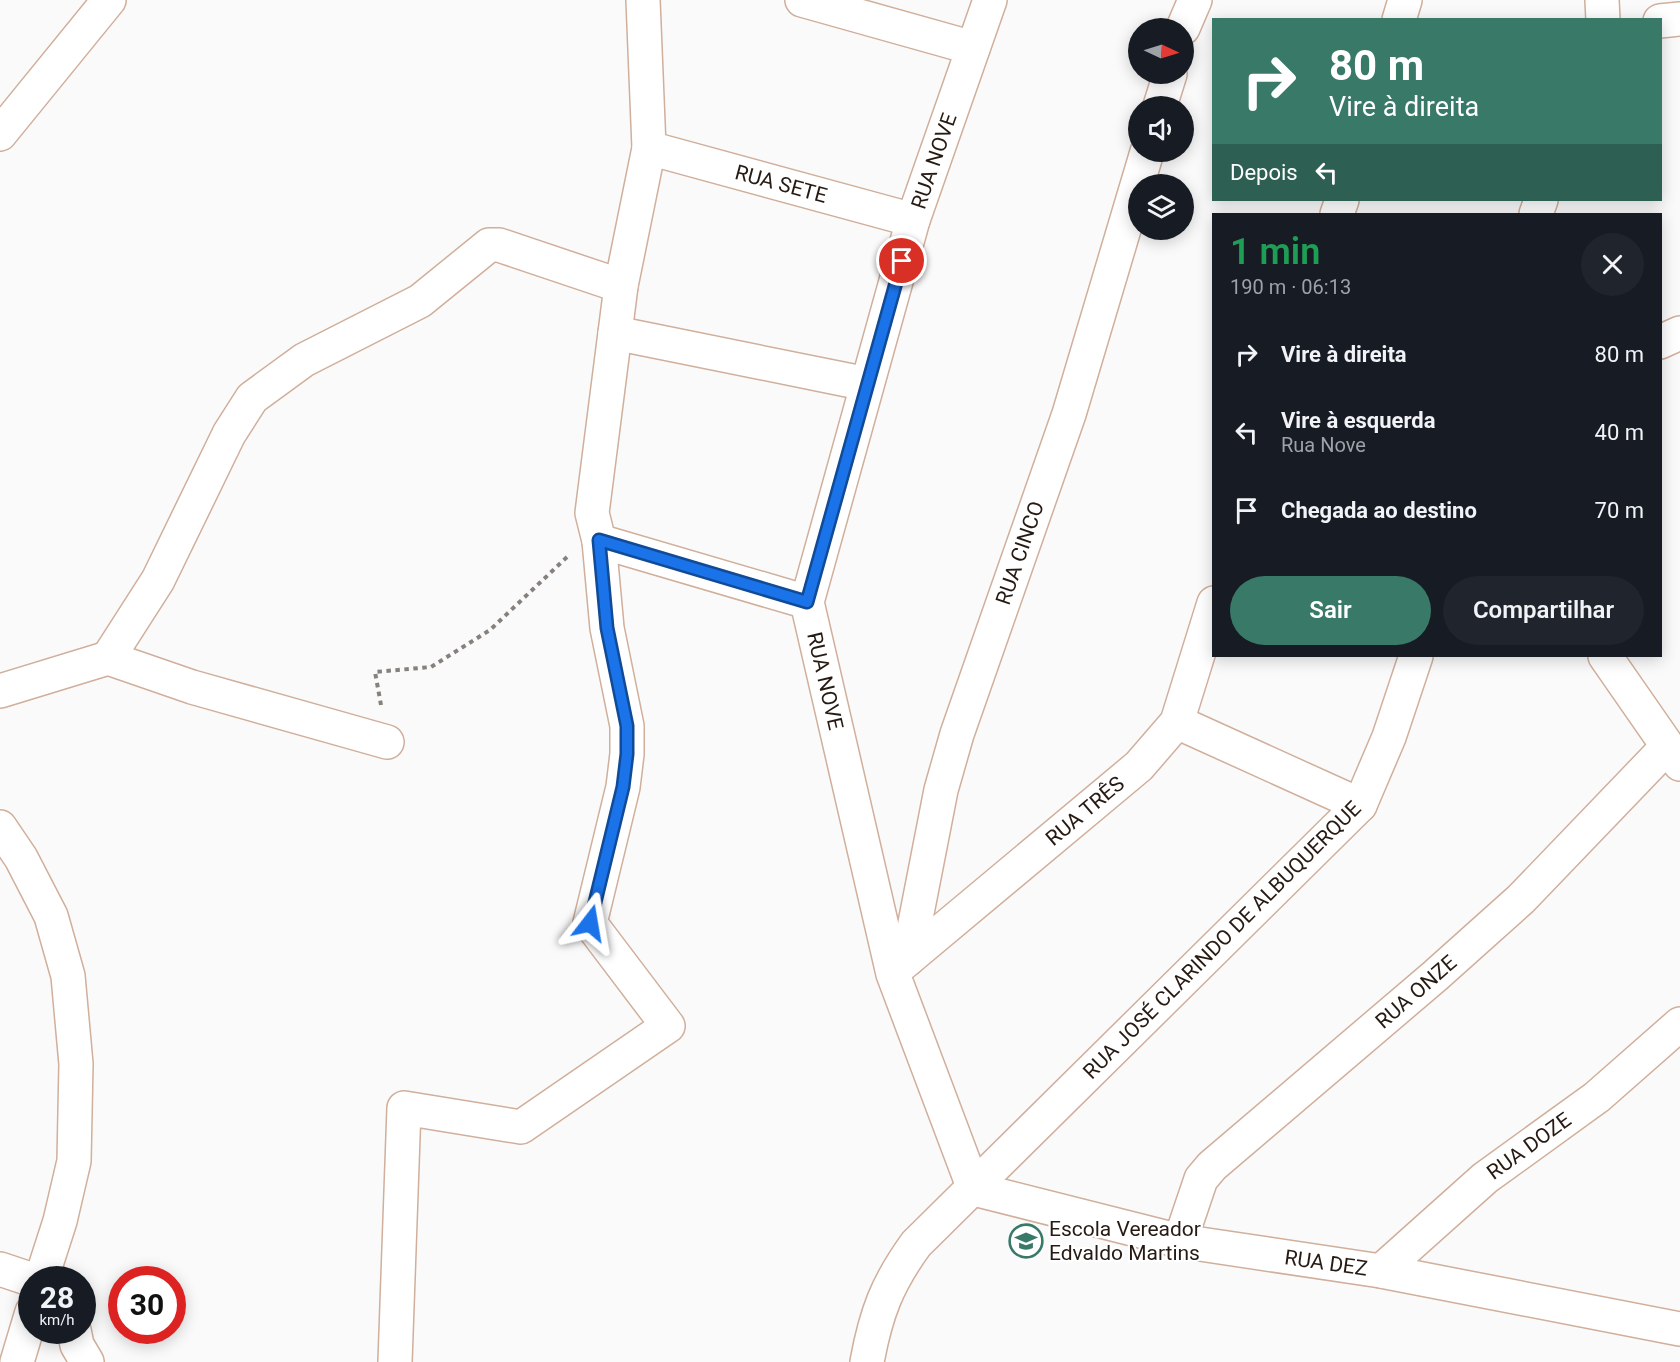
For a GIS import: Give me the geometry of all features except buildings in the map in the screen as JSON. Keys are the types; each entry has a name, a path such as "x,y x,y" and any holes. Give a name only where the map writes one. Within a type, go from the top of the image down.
{"street":[{"path":"0,134 109,0"},
{"path":"395,1362 404,1108 521,1127 668,1026 590,923 623,787 627,754 627,726 607,628 598,535 592,513 621,286 649,148 643,0"},
{"path":"802,0 973,48"},
{"name":"RUA NOVE","path":"974,1189 900,966 807,602 914,220 990,0"},
{"path":"1187,18 1195,0"},
{"path":"1400,18 1406,0"},
{"path":"1602,0 1603,18"},
{"path":"1662,21 1680,19"},
{"name":"RUA SETE","path":"649,148 914,220"},
{"name":"RUA CINCO","path":"900,966 941,790 957,734 1069,414 1144,162"},
{"path":"108,658 159,580 230,434 252,398 304,360 420,301 489,245 499,245 621,286"},
{"path":"615,333 867,384"},
{"path":"1662,341 1680,333"},
{"path":"598,535 807,602"},
{"name":"RUA TRÊS","path":"900,966 1139,766 1177,722 1212,609"},
{"name":"RUA JOSÉ CLARINDO DE ALBUQUERQUE","path":"867,1362 873,1327 894,1275 916,1244 1360,805 1389,737 1416,657"},
{"path":"1606,657 1674,756"},
{"path":"0,691 108,658 192,687 387,742"},
{"path":"1177,722 1360,805"},
{"name":"RUA ONZE","path":"1180,1241 1201,1179 1212,1166 1417,992 1521,899 1674,756"},
{"path":"0,827 21,858 51,916 69,987 76,1064 74,1161 60,1221 46,1266"},
{"name":"RUA DOZE","path":"1381,1271 1485,1178 1597,1097 1680,1024"},
{"name":"RUA DEZ","path":"974,1189 1180,1241 1381,1271 1680,1329"},
{"path":"0,1269 18,1275"},
{"path":"17,1362 22,1344"},
{"path":"77,1344 87,1362"}],"path":[{"path":"387,742 375,672 431,667 489,630 598,535"}],"place":[{"name":"Escola Vereador Edvaldo Martins","path":"1026,1241"}],"route":[{"path":"590,923 623,787 627,754 627,726 607,628 599,540 807,602 902,261"}]}
